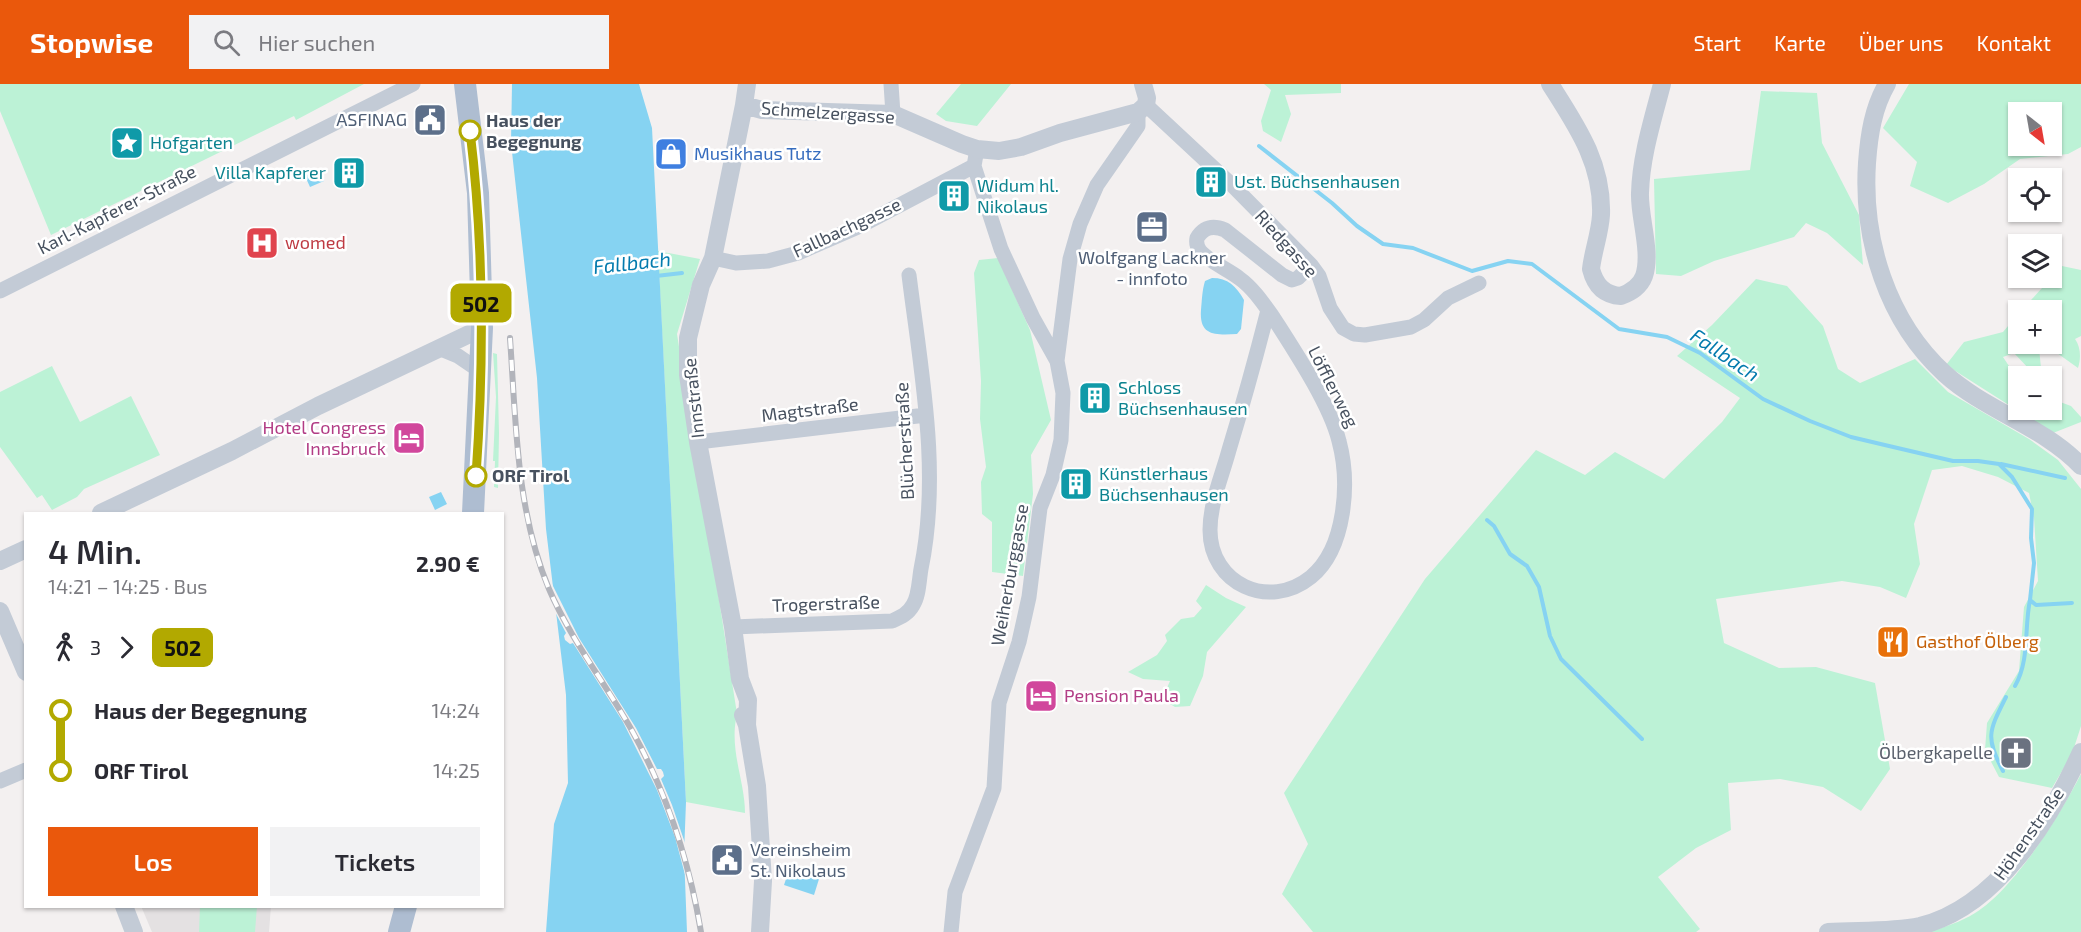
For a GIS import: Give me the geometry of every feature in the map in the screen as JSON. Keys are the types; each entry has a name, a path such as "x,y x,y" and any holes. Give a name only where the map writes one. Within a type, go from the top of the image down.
{"main road":[{"path":"465,84 478,193 482,328 473,512"},
{"path":"399,932 405,908"}],"street":[{"name":"Karl-Kapferer-Straße","path":"0,291 413,84"},
{"name":"Innstraße","path":"747,84 713,258 701,285 688,338 688,375 698,442 734,627 740,679 748,700 747,725 757,786 763,881 760,932"},
{"path":"891,84 893,114"},
{"path":"1142,108 1147,98 1143,84"},
{"path":"1550,84 1584,138 1594,161 1599,180 1601,216 1591,269 1593,278 1604,291 1614,296 1621,296 1634,290 1639,285 1646,268 1640,188 1646,149 1662,84"},
{"path":"1887,84 1877,106 1869,138 1866,170 1867,208 1877,261 1895,308 1917,343 1946,375 1997,409 2051,440 2081,466"},
{"name":"Schmelzergasse","path":"744,105 762,110 893,114 976,158"},
{"name":"Fallbachgasse","path":"713,258 736,263 768,261 798,253 860,226 976,158 1022,147 1142,108"},
{"name":"Riedgasse","path":"1142,108 1233,186 1311,265 1319,276 1330,308 1343,328 1354,334 1411,327 1424,320 1444,301 1479,283"},
{"name":"Weiherburggasse","path":"1057,361 1070,259 1080,224 1097,185 1138,126 1142,108"},
{"name":"Weiherburggasse","path":"951,932 955,892 994,788 999,703 1019,642 1029,597 1040,508 1053,475 1061,440 1063,393 1057,361 1001,249 976,158"},
{"name":"Löfflerweg","path":"1268,310 1216,497 1210,531 1213,552 1225,573 1246,587 1261,592 1275,592 1290,589 1315,574 1338,537 1344,478 1339,439 1329,413 1268,310 1242,280 1198,249 1197,238 1204,230 1214,226 1225,230 1282,275 1292,280 1298,278 1311,265"},
{"name":"Blücherstraße","path":"909,275 926,415 930,490 925,552 914,604"},
{"path":"103,512 482,328"},
{"path":"441,349 458,356 480,371"},
{"name":"Magtstraße","path":"698,442 926,415"},
{"path":"0,561 24,550"},
{"name":"Trogerstraße","path":"734,627 892,621 904,616 914,604"},
{"path":"0,611 24,667"},
{"name":"Höhenstraße","path":"1828,932 1892,930 1920,926 1954,914 1977,899 2000,878 2037,830 2081,752"},
{"path":"0,781 24,771"},
{"path":"123,908 134,932"}],"shaded area":[{"path":"142,908 271,908 269,932 152,932"}],"green space":[{"name":"Hofgarten","path":"0,84 364,84 296,120 294,116 51,235 0,111"},
{"path":"961,84 1011,84 977,126 946,121 936,114"},
{"path":"1264,84 1341,84 1341,93 1285,95 1291,114 1281,142 1263,131 1261,121 1271,90"},
{"path":"1909,84 2081,84 2081,147 2068,154 2062,155 2062,102 2008,102 2008,156 2049,156 2020,159 1984,184 1948,203 1910,186 1917,162 1883,128"},
{"path":"1761,91 1817,93 1822,143 1859,215 1863,265 1827,233 1806,223 1794,237 1714,261 1681,276 1656,274 1654,179 1750,170"},
{"path":"658,251 700,259 677,334 738,720 736,719 735,743 745,813 686,802"},
{"path":"998,258 1030,330 1051,420 1031,455 1033,494 1023,576 992,572 992,522 982,514 981,482 986,467 980,419 981,381 974,273 979,260"},
{"path":"2062,266 2081,270 2081,336 2075,339 2080,353 2078,368 2058,354 2062,354 2062,300 2031,300 2042,288 2062,288"},
{"path":"1756,279 1787,286 1823,326 1838,369 1860,383 1915,359 1948,392 2029,439 2058,460 2081,489 2081,726 2072,754 2052,788 1999,777 1985,750 1987,723 2019,671 2024,607 2038,581 2034,518 2029,493 1998,477 1962,466 1932,470 1914,524 1920,564 1906,598 1880,587 1842,581 1716,599 1724,643 1779,668 1816,667 1875,683 1890,769 1861,811 1823,787 1780,779 1728,783 1731,830 1696,848 1658,877 1700,929 1696,932 1313,932 1282,894 1308,844 1284,793 1425,579 1536,450 1585,475 1615,452 1664,479 1722,422 1740,398 1677,356 1712,325"},
{"path":"2008,326 2008,354 2011,354 2003,357 2009,366 2008,404 1946,365 1964,342 2003,332"},
{"path":"493,353 497,354 498,488 494,487 495,461 493,461 496,397"},
{"path":"2015,354 2040,354 2041,366 2026,366"},
{"path":"52,366 80,422 131,396 160,455 84,489 77,497 52,510 42,495 37,498 0,447 0,392"},
{"path":"2062,403 2071,406 2081,417 2081,422 2053,433 2033,420 2062,420"},
{"path":"1206,585 1246,607 1207,652 1203,676 1190,706 1175,707 1162,699 1170,681 1143,679 1128,672 1157,655 1167,641 1165,635 1181,619 1194,617 1202,608 1196,601"},
{"path":"2081,774 2081,932 1928,932 1970,916 1990,902 2005,887 2049,830"},
{"path":"200,908 257,908 255,932 199,932"}],"water":[{"path":"512,84 639,84 652,128 686,802 684,854 687,932 546,932 554,824 568,783 566,695 546,529 537,378 511,143"},
{"path":"318,170 324,181 310,187 305,176"},
{"path":"1212,278 1223,279 1231,284 1244,300 1241,329 1237,334 1215,334 1203,325 1201,310 1203,288 1205,281"},
{"path":"441,492 447,504 435,510 429,497"},
{"path":"789,870 819,879 814,895 784,885"}],"pier":[{"path":"549,578 579,638 636,728 657,769 663,772 664,776 661,779 687,849 688,886 675,837 657,790 623,722 573,643 570,644 565,640 566,633 553,608"}],"waterway":[{"name":"Fallbach","path":"1259,146 1332,203 1357,226 1383,244 1413,248 1472,271 1508,261 1532,264 1619,329 1667,337 1700,353 1763,399 1810,421 1851,437 1953,461 1999,464 2012,477 2032,509 2031,538 2034,563 2030,600 2036,605 2072,603"},
{"name":"Fallbach","path":"656,276 682,273"},
{"path":"2001,464 2065,478"},
{"path":"1487,520 1494,526 1510,554 1527,566 1539,587 1550,636 1561,659 1642,739"},
{"path":"2015,686 2025,655 2030,600"},
{"path":"2003,771 1993,750 1991,734 2006,697"}],"railway":[{"path":"510,338 519,466 538,559 557,607 630,727 655,776 683,852 701,932"}],"bus line":[{"name":"502","path":"470,131 478,193 482,328 476,476"}],"place":[{"name":"ASFINAG","path":"430,120"},
{"name":"Haus der Begegnung","path":"470,131"},
{"name":"Hofgarten","path":"127,143"},
{"name":"Musikhaus Tutz","path":"671,154"},
{"name":"Villa Kapferer","path":"349,173"},
{"name":"Ust. Büchsenhausen","path":"1211,182"},
{"name":"Widum hl. Nikolaus","path":"954,196"},
{"name":"Wolfgang Lackner - innfoto","path":"1152,227"},
{"name":"womed","path":"262,243"},
{"name":"Schloss Büchsenhausen","path":"1095,398"},
{"name":"Hotel Congress Innsbruck","path":"409,438"},
{"name":"ORF Tirol","path":"476,476"},
{"name":"Künstlerhaus Büchsenhausen","path":"1076,484"},
{"name":"Gasthof Ölberg","path":"1893,642"},
{"name":"Pension Paula","path":"1041,696"},
{"name":"Ölbergkapelle","path":"2016,753"},
{"name":"Vereinsheim St. Nikolaus","path":"727,860"}]}
